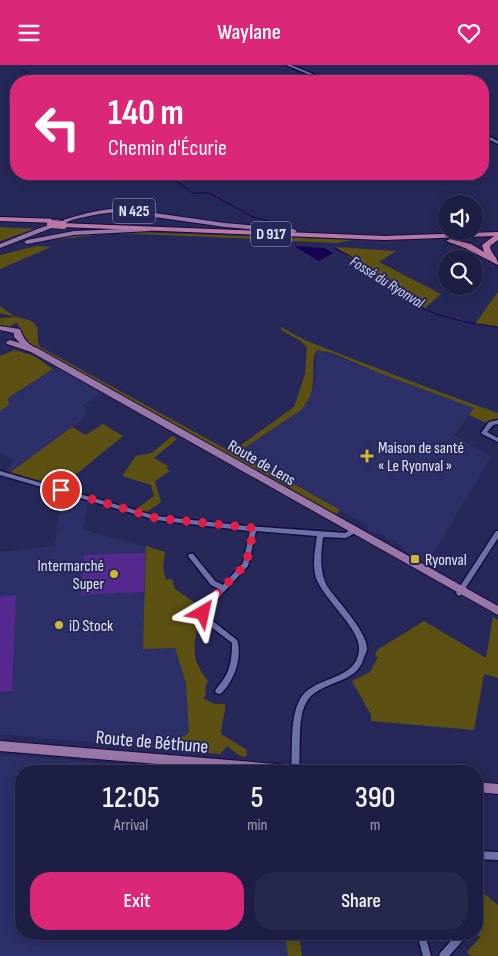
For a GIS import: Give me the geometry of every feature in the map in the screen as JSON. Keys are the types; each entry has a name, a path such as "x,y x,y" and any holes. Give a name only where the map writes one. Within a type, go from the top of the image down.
{"highway":[{"path":"0,221 60,223"},
{"name":"D 917","path":"60,223 384,238 498,234"},
{"name":"D 917","path":"60,223 421,235 498,234"},
{"path":"498,234 490,241 486,248 488,254 498,262"},
{"path":"384,238 457,242 498,262"}],"main road":[{"name":"N 425","path":"0,246 73,218 119,210 226,225 294,231"},
{"name":"N 425","path":"0,249 43,238 74,233 159,229"},
{"path":"2,329 16,331 18,337 29,347"},
{"name":"Route de Lens","path":"18,337 4,342 29,347 498,611"},
{"name":"Route de Béthune","path":"0,746 224,765"},
{"path":"483,788 498,789"}],"street":[{"path":"288,65 313,75"},
{"path":"498,422 491,423 484,433 498,440"},
{"path":"2,473 156,518 346,536 353,531"},
{"path":"219,691 230,677 235,653 235,642 212,624 203,613 206,605 246,564 254,528"},
{"path":"460,591 498,533"},
{"path":"296,765 300,711 304,699 314,690 349,675 356,669 363,651 360,638 320,581 317,569 320,534"},
{"path":"191,556 213,583 223,588"},
{"path":"483,855 498,856"},
{"path":"423,940 427,956"},
{"path":"443,956 458,940"}],"shaded area":[{"path":"0,227 34,229 0,241"},
{"path":"102,232 352,240 337,243 291,241 287,238 279,240 116,233 40,241 61,236"},
{"path":"37,246 51,247 0,269 0,255"},
{"path":"294,246 324,248 333,253 319,261"},
{"path":"336,247 396,251 379,262 440,295 425,308 412,302"},
{"path":"498,292 498,327 475,324"},
{"path":"0,306 15,316 33,322 37,328 40,347 231,452 294,407 305,374 307,348 301,341 281,330 281,327 312,343 498,413 498,422 489,424 469,415 474,408 382,374 332,353 317,350 313,364 311,393 301,410 243,449 246,457 340,510 335,516 41,352 22,339 22,332 17,322 11,326 0,326 0,318 16,317 0,313"},
{"name":"Maison de santé « Le Ryonval »","path":"317,349 474,408 454,435 491,457 427,564 403,550 396,541 387,539 383,534 372,533 367,530 368,526 244,455 243,449 300,410 308,402 315,380"},
{"path":"15,350 34,356 53,369 8,398 9,405 0,411 0,356"},
{"path":"57,367 82,378 104,391 83,406 87,409 85,417 8,474 5,474 13,460 0,452 0,411 9,405 8,398"},
{"path":"103,424 123,436 58,489 8,474 72,427 86,435"},
{"path":"172,436 177,439 154,458 168,466 166,468 170,471 155,481 161,502 147,512 135,510 154,496 151,485 122,476 136,456 152,453"},
{"path":"61,490 88,499 83,530 165,552 163,567 166,580 220,754 0,734 0,552 55,546"},
{"path":"146,546 165,552 163,567 166,580 172,579 175,589 204,609 212,624 197,630 195,638 195,657 208,681 205,688 206,695 203,698 214,704 225,704 221,734 247,750 246,757 240,756 227,746 220,754 180,751 180,738 189,733 186,683 175,648 143,649"},
{"path":"493,617 498,620 498,678 484,674 474,730 371,721 371,715 352,681 370,672 378,657 375,656 377,650 424,621 486,658"},
{"path":"0,754 121,765 15,765 15,940 286,940 288,956 0,956"},
{"path":"483,893 498,905 498,956 471,956 467,952 477,940 483,940"},
{"path":"286,940 300,940 302,956 288,956"}],"building":[{"name":"Intermarché Super","path":"145,553 144,592 81,595 84,555"},
{"path":"16,595 12,691 0,692 0,597"}],"waterway":[{"name":"Fossé du Ryonval","path":"22,69 30,75"},
{"name":"Fossé du Ryonval","path":"175,180 193,193 209,193 253,217 291,226"},
{"name":"Fossé du Ryonval","path":"335,249 346,253 401,295 430,312 452,319 498,327"}],"place":[{"name":"Maison de santé « Le Ryonval »","path":"367,456"},
{"name":"Ryonval","path":"415,559"},
{"name":"Intermarché Super","path":"114,574"},
{"name":"iD Stock","path":"59,625"}],"route":[{"path":"61,490 156,518 208,525 254,528 248,561 206,605 203,613"}]}
